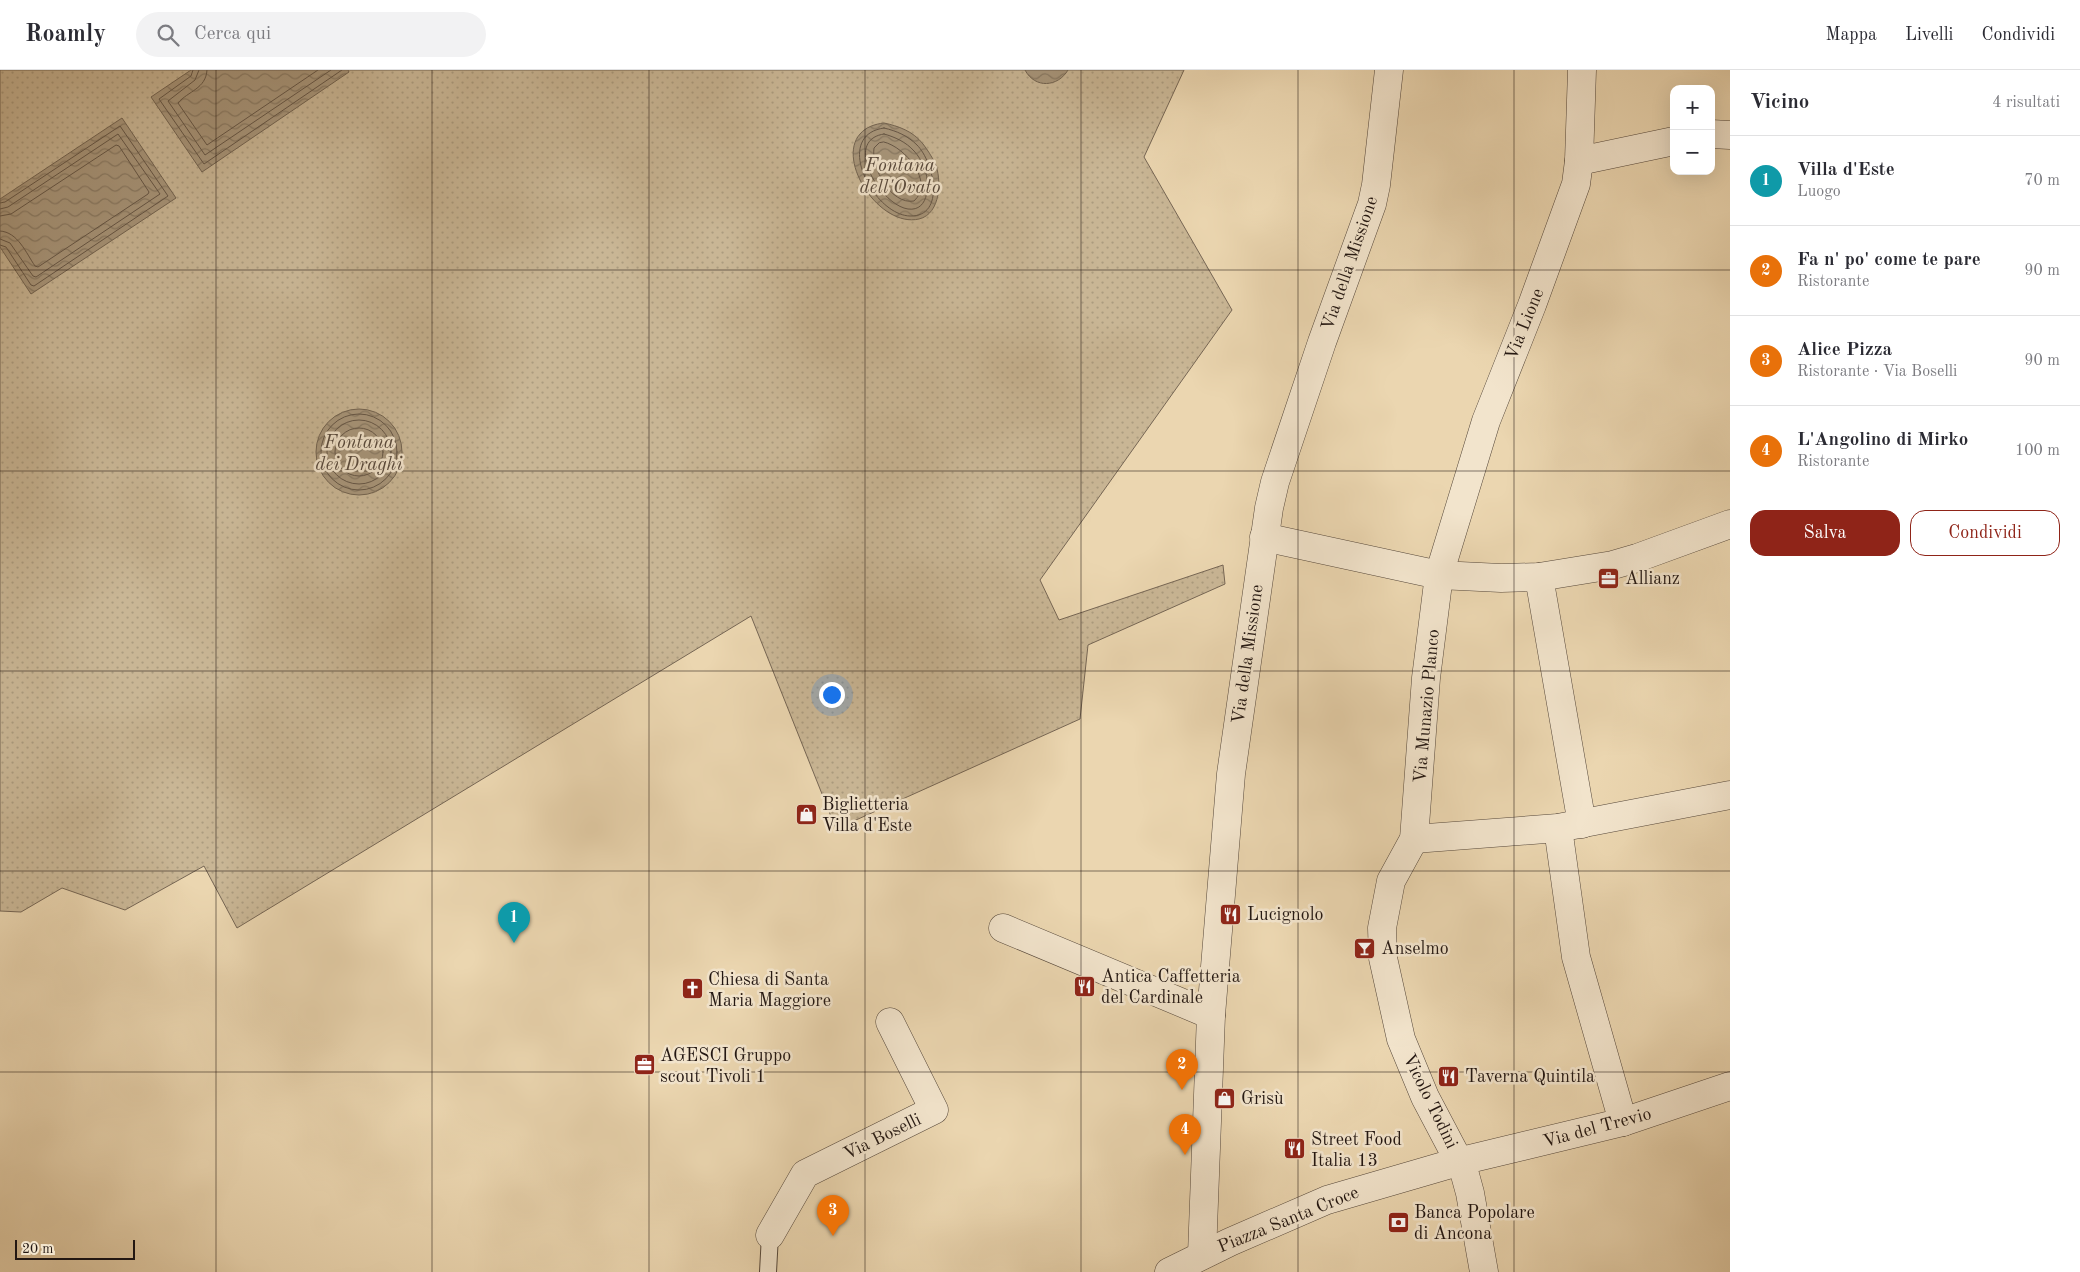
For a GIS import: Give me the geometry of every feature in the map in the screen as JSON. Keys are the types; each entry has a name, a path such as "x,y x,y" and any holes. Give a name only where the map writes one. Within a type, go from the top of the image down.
{"street":[{"name":"Via della Missione","path":"1202,1255 1210,1015 1231,774 1264,537 1275,482 1328,325 1372,204 1376,185 1389,70"},
{"name":"Via Lione","path":"1440,575 1486,421 1536,296 1576,184 1579,162 1582,70"},
{"path":"1715,134 1730,135"},
{"path":"1579,162 1670,142"},
{"path":"1264,537 1440,575 1481,578 1539,577 1613,565 1730,524"},
{"name":"Via Munazio Planco","path":"1414,838 1426,678 1440,575"},
{"path":"1539,577 1570,826 1576,957 1623,1122"},
{"path":"1414,838 1570,826 1730,795"},
{"name":"Vicolo Todini","path":"1414,838 1396,871 1388,896 1382,928 1383,958 1395,1014 1407,1053 1425,1097 1461,1161 1470,1194 1484,1272"},
{"path":"1003,928 1210,1015"},
{"name":"Via Boselli","path":"770,1235 805,1174 934,1110 890,1022"},
{"name":"Via del Trevio","path":"1461,1161 1623,1122 1730,1086"},
{"name":"Piazza Santa Croce","path":"1169,1272 1202,1255 1327,1200 1461,1161"}],"lane":[{"path":"768,1272 770,1235"}],"shaded area":[{"path":"0,70 1184,70 1144,157 1232,310 1040,580 1059,620 1223,565 1225,584 1088,645 1080,719 836,829 751,616 237,928 204,866 125,910 62,888 21,912 0,911"}],"water":[{"path":"191,70 348,70 349,72 202,172 151,97"},
{"path":"1025,70 1068,70 1058,80 1040,83 1029,76"},
{"path":"122,118 176,198 31,294 0,247 0,199"},
{"name":"Fontana dell'Ovato","path":"884,123 910,132 919,139 935,163 939,178 936,203 926,216 919,219 904,219 890,213 877,203 866,190 858,175 854,160 854,146 860,134 865,129"},
{"name":"Fontana dei Draghi","path":"359,409 375,412 383,416 395,428 399,436 402,452 399,468 395,476 383,488 375,492 359,495 343,492 335,488 323,476 319,468 316,452 319,436 323,428 335,416 343,412"}],"place":[{"name":"Allianz","path":"1609,578"},
{"name":"Biglietteria Villa d'Este","path":"806,814"},
{"name":"Lucignolo","path":"1231,914"},
{"name":"Villa d'Este","path":"514,943"},
{"name":"Anselmo","path":"1365,948"},
{"name":"Antica Caffetteria del Cardinale","path":"1085,986"},
{"name":"Chiesa di Santa Maria Maggiore","path":"692,989"},
{"name":"AGESCI Gruppo scout Tivoli 1","path":"644,1065"},
{"name":"Taverna Quintila","path":"1449,1076"},
{"name":"Fa n' po' come te pare","path":"1182,1090"},
{"name":"Grisù","path":"1225,1098"},
{"name":"Street Food Italia 13","path":"1295,1149"},
{"name":"L'Angolino di Mirko","path":"1185,1155"},
{"name":"Banca Popolare di Ancona","path":"1398,1222"},
{"name":"Alice Pizza","path":"833,1236"}]}
